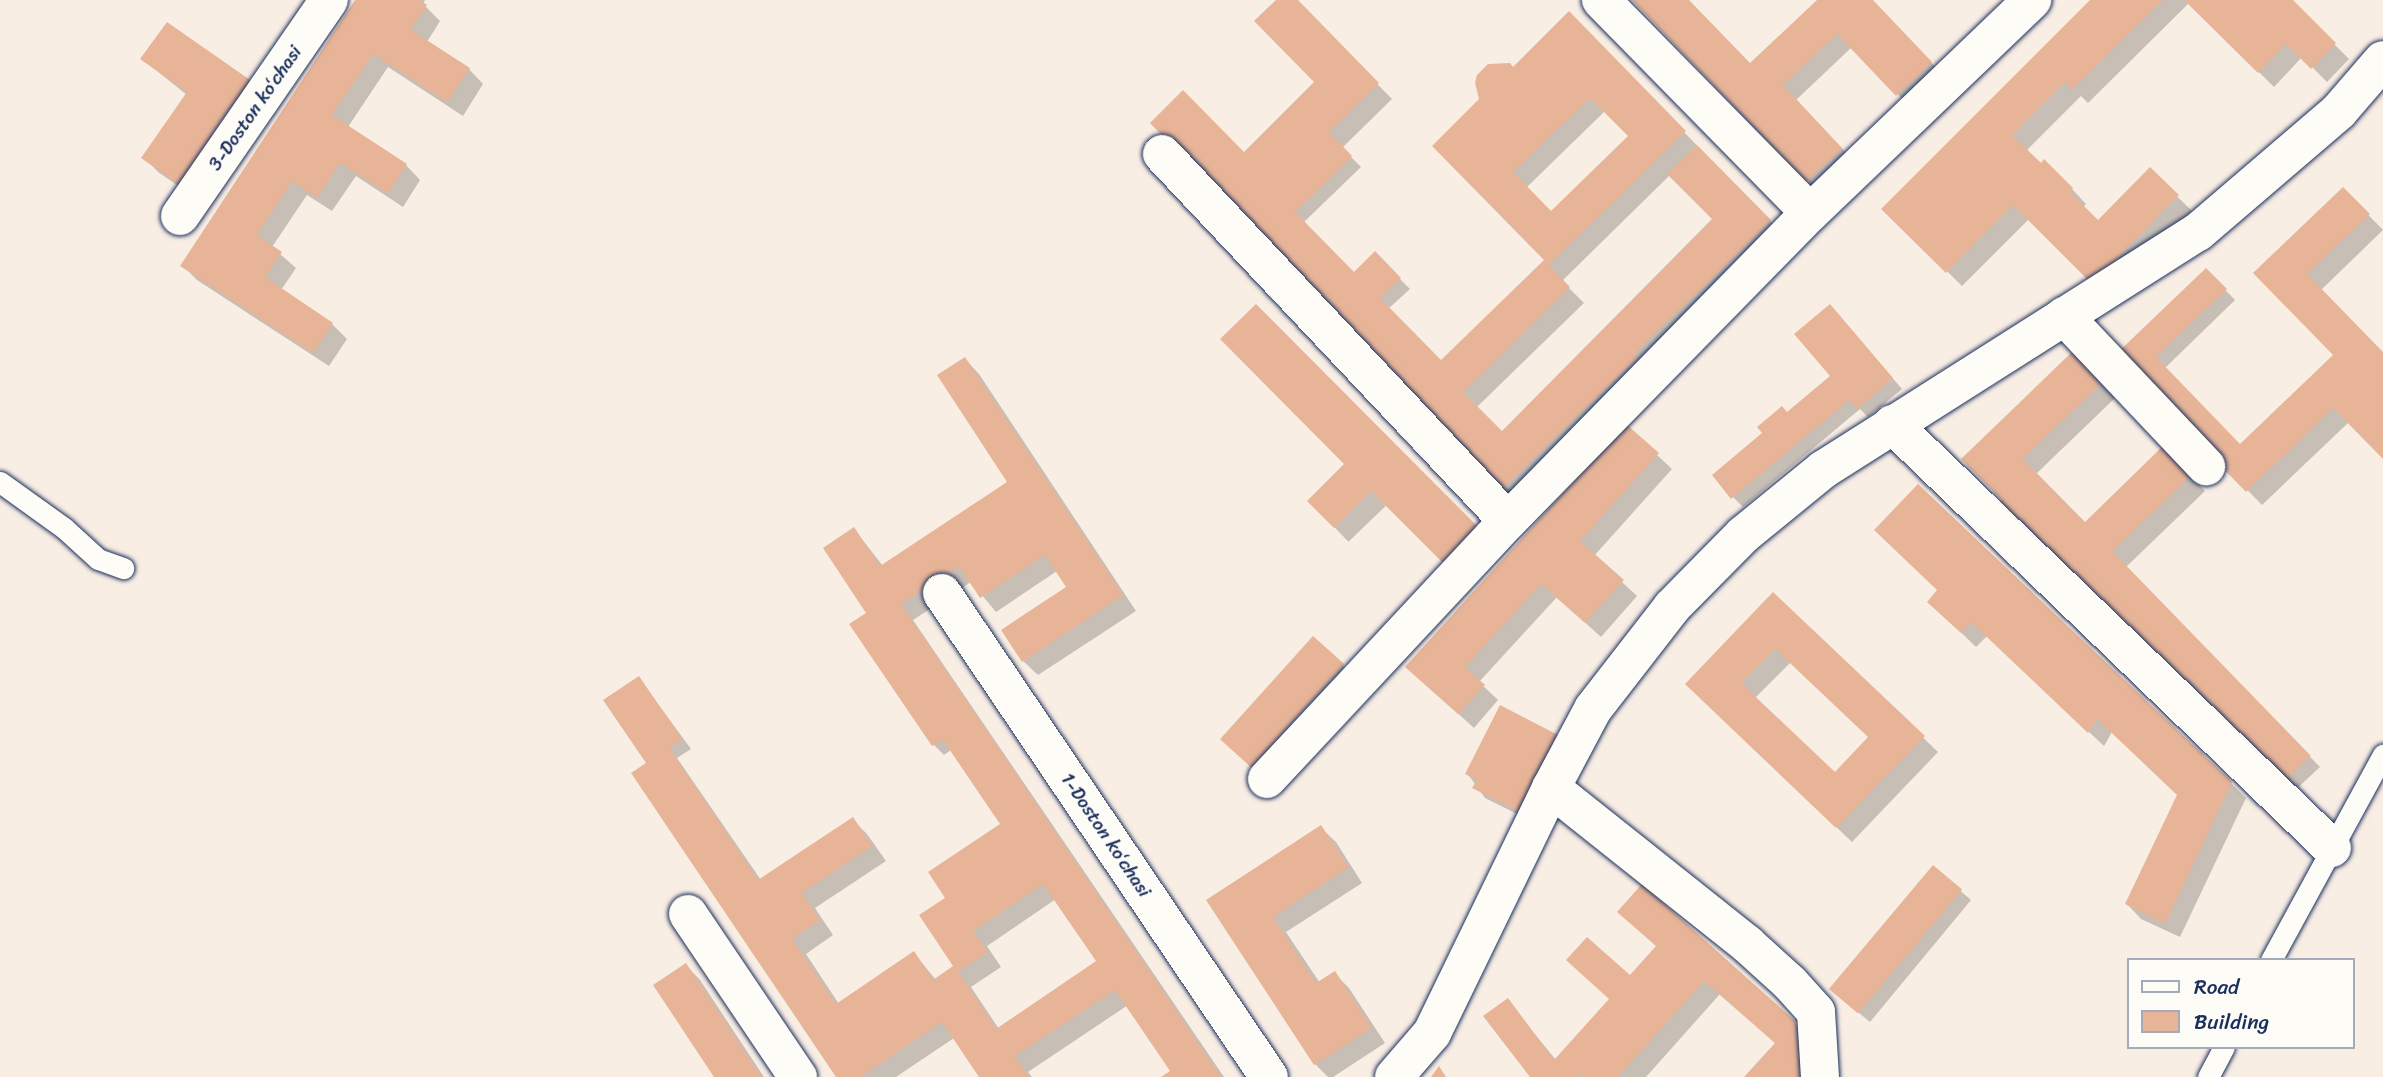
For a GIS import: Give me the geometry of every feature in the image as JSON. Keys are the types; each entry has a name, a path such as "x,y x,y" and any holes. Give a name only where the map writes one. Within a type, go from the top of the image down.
{"street":[{"name":"3-Doston koʻchasi","path":"180,216 330,0"},
{"path":"1601,0 1810,214"},
{"path":"1267,779 1508,521 1810,214 2032,0"},
{"path":"1394,1077 1432,1033 1550,788 1593,709 1672,607 1743,535 1824,469 2198,232 2339,111 2383,60"},
{"path":"1162,155 1508,521"},
{"path":"2064,316 2206,466"},
{"path":"1892,424 2332,848"},
{"name":"1-Doston koʻchasi","path":"942,593 1269,1077"},
{"path":"1550,788 1747,944 1790,983 1816,1012 1820,1077"},
{"path":"688,914 798,1077"}],"lane":[{"path":"0,482 64,528 98,559 123,568"},
{"path":"2272,958 2383,755"},
{"path":"2208,1077 2223,1049"}],"building":[{"path":"355,0 419,0 427,5 411,30 470,68 447,102 373,54 332,115 407,164 388,193 340,163 317,198 292,181 257,235 282,252 265,277 333,323 313,353 180,266"},
{"path":"1276,0 1298,0 1379,83 1329,132 1352,156 1295,212 1354,272 1375,251 1401,278 1380,298 1441,360 1544,260 1432,146 1479,99 1475,83 1477,75 1488,64 1510,63 1513,67 1569,11 1686,131 1549,265 1570,287 1463,392 1502,431 1712,219 1667,174 1697,145 1771,220 1635,353 1638,356 1502,490 1150,123 1183,90 1244,152 1314,82 1254,21","holes":["1590,98 1628,136 1551,211 1513,172"]},
{"path":"1632,0 1689,0 1750,63 1817,0 1873,0 1932,62 1896,96 1837,34 1783,85 1842,148 1806,182"},
{"path":"2090,0 2163,0 2072,90 2065,82 2012,135 2041,163 2044,159 2073,188 2070,192 2098,220 2150,167 2179,195 2092,284 2013,205 1946,273 1881,209"},
{"path":"2184,0 2293,0 2336,43 2311,69 2286,44 2258,73"},
{"path":"167,22 253,82 180,185 141,158 187,92 140,59"},
{"path":"2343,187 2370,214 2307,274 2383,352 2383,459 2333,408 2246,492 2114,356 2206,268 2227,289 2156,357 2240,444 2333,355 2253,273"},
{"path":"1256,304 1481,530 1446,566 1371,491 1334,528 1307,501 1344,464 1220,339"},
{"path":"1830,304 1893,378 1857,409 1849,400 1731,499 1712,475 1762,433 1757,427 1782,406 1787,412 1830,376 1794,334"},
{"path":"2072,352 2101,383 2023,459 2085,522 2163,446 2191,476 2112,551 2311,756 2279,786 2041,541 2035,547 1994,506 2002,500 1961,459"},
{"path":"965,357 1123,595 1022,662 1001,630 1066,587 1045,555 980,598 959,566 901,604 1221,1077 1161,1077 1170,1071 1115,990 1015,1056 1029,1077 979,1077 942,1022 860,1077 836,1077 631,773 646,763 603,700 639,676 682,739 669,748 758,880 853,817 872,846 802,893 820,920 792,939 836,1004 914,951 933,980 953,966 919,915 945,898 928,872 1000,824 943,740 932,746 849,624 866,613 823,548 854,527 880,566 1007,482 937,375","holes":["1043,884 1096,961 996,1029 958,971 988,952 973,931"]},
{"path":"1626,424 1659,453 1580,541 1624,580 1585,623 1541,584 1465,667 1485,685 1458,714 1405,667"},
{"path":"1918,484 2232,782 2165,924 2125,904 2177,795 2097,719 2088,733 1971,622 1961,633 1927,602 1937,590 1874,530"},
{"path":"1773,592 1925,736 1836,828 1685,684","holes":["1775,649 1868,737 1835,772 1741,683"]},
{"path":"1313,636 1344,664 1251,767 1220,739"},
{"path":"1500,705 1560,736 1520,812 1472,788 1477,780 1465,774"},
{"path":"1321,825 1349,867 1273,917 1316,983 1335,971 1372,1028 1314,1065 1206,900"},
{"path":"1933,865 1962,889 1858,1014 1829,989"},
{"path":"1642,884 1795,1021 1805,1077 1744,1077 1775,1043 1704,981 1618,1077 1583,1077 1580,1074 1578,1077 1530,1077 1483,1016 1508,998 1554,1060 1609,999 1566,960 1587,937 1630,975 1656,946 1617,912"},
{"path":"686,963 761,1077 714,1077 653,985"},
{"path":"1439,1066 1446,1077 1431,1077"}]}
